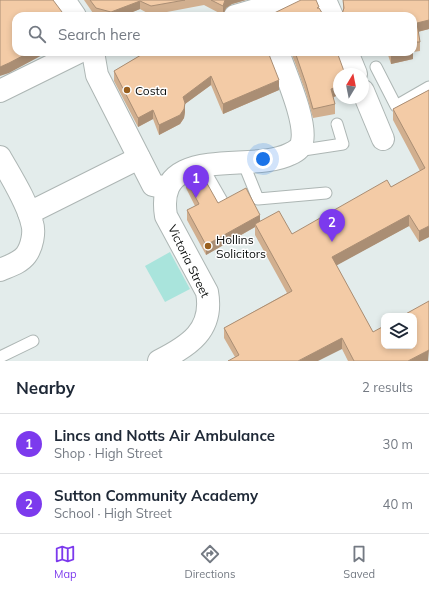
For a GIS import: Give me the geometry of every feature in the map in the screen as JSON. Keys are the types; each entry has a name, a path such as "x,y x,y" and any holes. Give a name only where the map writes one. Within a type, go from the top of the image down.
{"street":[{"path":"264,12 291,0"},
{"path":"325,0 330,12"},
{"path":"0,91 71,56"},
{"path":"93,56 97,75 153,185 167,188 174,177 184,171 202,166 281,159 299,147 303,130 298,110 279,56"},
{"path":"349,56 354,68"},
{"path":"368,104 383,139"},
{"path":"0,156 29,213 33,224 31,246 26,255 8,266"},
{"path":"29,213 139,158"},
{"name":"Victoria Street","path":"159,361 176,352 199,333 207,321 209,304 207,292 166,216 164,203 167,188"}],"lane":[{"path":"376,67 396,106 429,87"},
{"path":"299,147 342,144 337,124"},
{"path":"243,162 258,199 326,193"},
{"path":"202,166 222,201"},
{"path":"0,357 33,341"}],"shaded area":[{"path":"170,252 190,289 165,302 145,266"}],"building":[{"path":"0,0 53,0 62,12 12,12 12,56 22,56 0,67"},
{"path":"90,0 185,0 151,6 140,1 111,12 96,8"},
{"path":"211,0 225,0 223,6"},
{"path":"301,0 316,0 319,7 317,8 319,8 322,12 276,12"},
{"path":"343,0 429,0 429,20 417,23 417,12 343,12 344,8"},
{"path":"417,23 420,42 417,42"},
{"path":"139,56 270,56 279,80 223,104 211,76 183,97 185,103 184,109 180,115 159,125 153,110 138,118 114,71"},
{"path":"296,56 338,56 343,68 333,68 333,88 331,89 333,104 335,104 313,109"},
{"path":"429,90 429,226 419,231 409,215 332,257 373,332 381,328 381,349 417,349 417,313 407,313 429,301 429,350 408,361 354,361 342,338 298,361 228,361 239,355 224,328 292,291 255,224 279,211 292,234 387,180 391,187 425,168 393,109"},
{"path":"200,171 218,203 246,188 260,215 206,245 187,210 199,204 186,179"}],"place":[{"name":"Costa","path":"127,90"},
{"name":"Lincs and Notts Air Ambulance","path":"196,198"},
{"name":"Sutton Community Academy","path":"332,242"},
{"name":"Hollins Solicitors","path":"208,246"}]}
